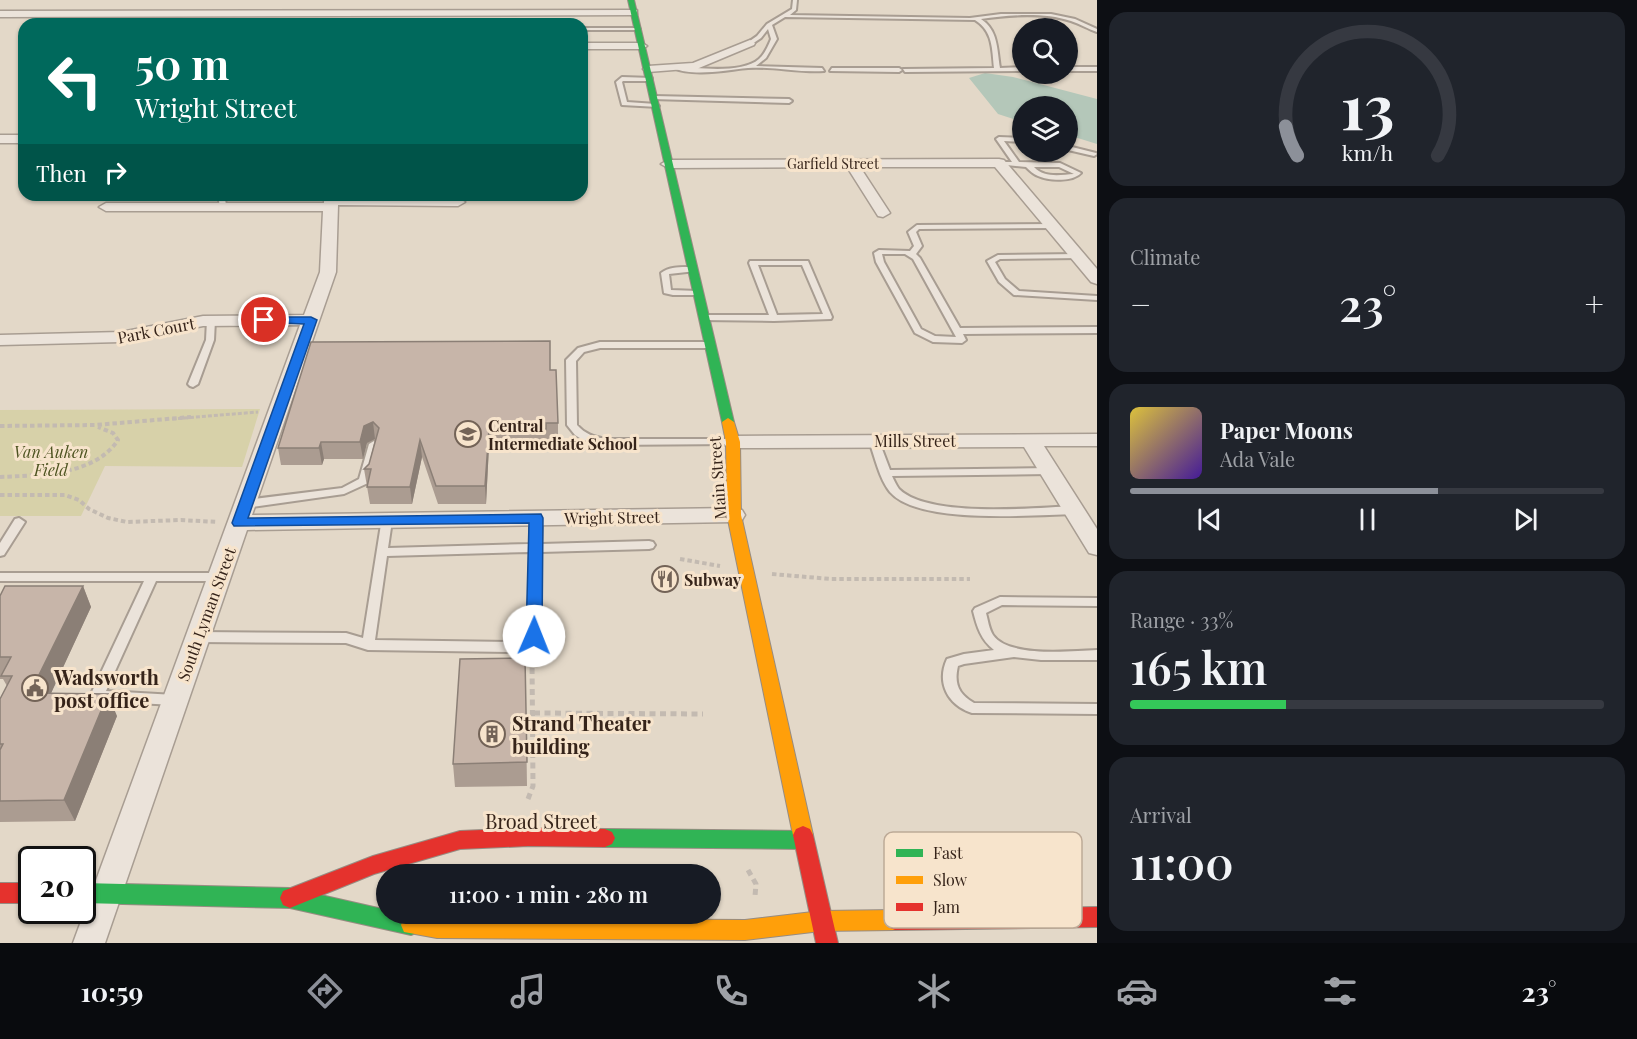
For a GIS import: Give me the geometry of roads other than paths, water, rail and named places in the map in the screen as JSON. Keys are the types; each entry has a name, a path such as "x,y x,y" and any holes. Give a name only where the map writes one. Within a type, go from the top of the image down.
{"main road":[{"name":"Main Street","path":"633,6 734,442 734,515 827,943"},
{"name":"Broad Street","path":"290,898 373,865 460,840 528,837 803,840"},
{"path":"397,864 402,856"},
{"path":"0,892 18,893"},
{"name":"Broad Street","path":"96,893 290,898 376,915"},
{"name":"Broad Street","path":"1082,917 1097,917"},
{"name":"Broad Street","path":"413,924 451,936 745,930 821,921 884,920"}],"street":[{"path":"146,18 165,0"},
{"path":"382,18 389,0"},
{"path":"0,14 385,13 633,6"},
{"path":"0,22 12,14"},
{"path":"649,74 695,66 750,43"},
{"path":"588,46 642,46"},
{"path":"851,163 883,213"},
{"path":"999,163 1097,279"},
{"name":"Garfield Street","path":"668,164 999,163"},
{"path":"106,207 222,201 458,202"},
{"name":"South Lyman Street","path":"96,888 176,700 328,272 330,201"},
{"name":"Park Court","path":"0,340 121,337 180,324 211,320 311,320"},
{"path":"1030,440 1097,548"},
{"name":"Mills Street","path":"734,442 1097,440"},
{"name":"Wright Street","path":"242,514 386,520 734,515"},
{"name":"South Lyman Street","path":"89,943 91,924"}],"lane":[{"path":"750,43 759,37 769,25 794,10 795,0"},
{"path":"785,16 976,18 1001,15 1051,15 1073,20 1097,32"},
{"path":"976,18 988,28 997,46 997,69"},
{"path":"749,67 758,63 767,53 774,39 769,25"},
{"path":"588,29 638,28"},
{"path":"676,68 691,70 749,67 822,70"},
{"path":"832,70 1012,69"},
{"path":"1078,69 1097,69"},
{"path":"649,74 619,82 624,104 789,101"},
{"path":"1012,140 999,139 1012,157"},
{"path":"1078,150 1094,154"},
{"path":"999,163 1060,165 1078,172 1075,176 1047,177 1037,174 1028,165"},
{"path":"912,254 918,246 912,232 917,227 1052,226"},
{"path":"907,252 912,254 920,264 957,331 962,340 933,339 918,331 880,262 878,254 907,252"},
{"path":"1078,256 998,257 991,261 1002,280 1017,293 1097,298"},
{"path":"704,318 774,318 828,317 805,263 753,263 774,318"},
{"path":"693,269 673,270 665,273 667,291 698,293"},
{"path":"193,384 210,340 211,320"},
{"path":"957,331 1097,330"},
{"path":"711,345 600,345 581,350 571,360 572,424 578,433 589,439 606,442 734,442"},
{"path":"874,441 895,491 920,504 968,512 1074,510"},
{"path":"242,514 344,491 364,480 374,444"},
{"path":"888,473 1049,471"},
{"path":"198,637 346,638 369,645 519,646 530,643 534,636 536,518"},
{"path":"369,645 386,520"},
{"path":"0,552 19,522"},
{"path":"382,552 536,550 649,545"},
{"path":"0,577 219,577"},
{"path":"152,577 97,696 176,700"},
{"path":"1011,653 992,643 984,628 979,610 1000,602 1097,602"},
{"path":"1097,655 1011,653 952,663 948,676 952,693 960,702 972,708 1097,709"},
{"path":"1058,928 1060,935"}],"place":[{"name":"Central Intermediate School","path":"468,434"},
{"name":"Subway","path":"665,579"},
{"name":"Wadsworth post office","path":"35,688"},
{"name":"Strand Theater building","path":"492,734"}],"park label":[{"name":"Van Auken Field","path":"51,460"}]}
